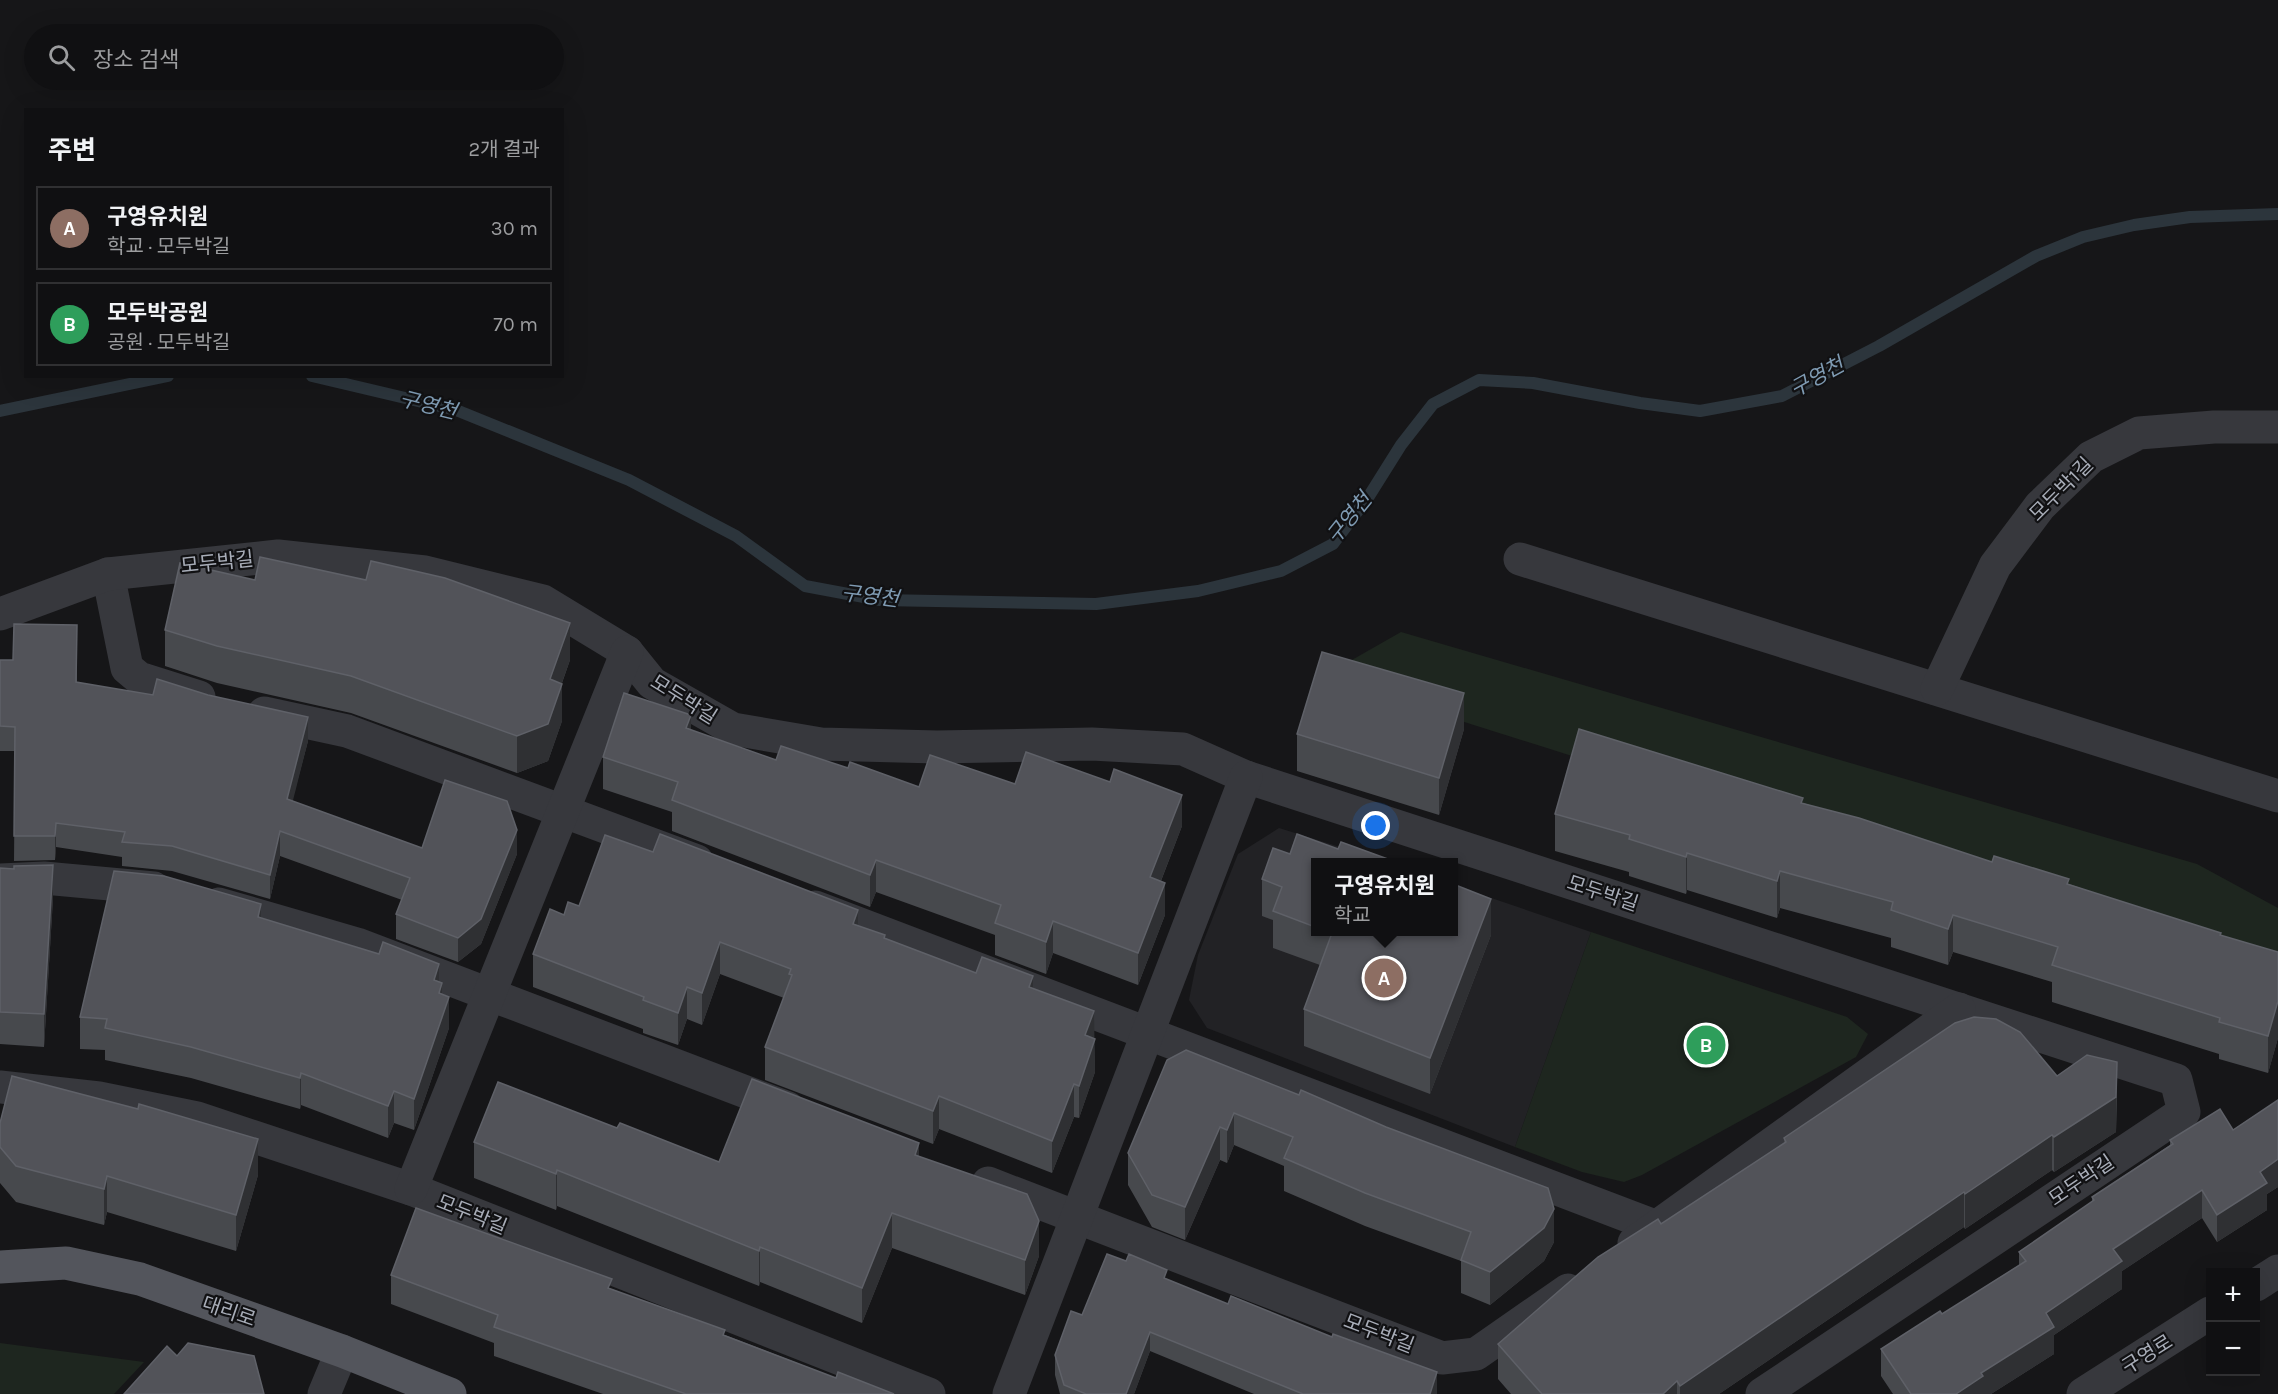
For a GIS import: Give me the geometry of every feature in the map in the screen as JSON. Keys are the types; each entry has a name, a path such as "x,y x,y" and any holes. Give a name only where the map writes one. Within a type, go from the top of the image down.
{"main road":[{"name":"대리로","path":"0,1267 66,1263 140,1279 342,1351 450,1394"}],"street":[{"name":"모두박1길","path":"1937,689 1995,566 2040,506 2091,456 2139,432 2214,427 2278,427"},
{"name":"모두박길","path":"0,614 108,574 278,556 425,572 543,601 627,652 652,683 733,729 821,744 937,747 1092,744 1183,749 1246,777 2176,1080 2184,1112 1762,1394"},
{"path":"1520,559 2278,796"},
{"path":"108,574 127,668 139,678 229,705 347,731 729,874"},
{"path":"411,1190 627,652"},
{"path":"1009,1394 1246,777"},
{"path":"0,880 45,878 167,889 357,944 811,1116"},
{"path":"784,895 1657,1227"},
{"name":"모두박길","path":"955,1171 1442,1358 1476,1354 1657,1227 1959,1009"},
{"name":"모두박길","path":"0,1087 99,1098 197,1118 411,1190 929,1394"},
{"path":"2260,1282 2278,1271"},
{"name":"구영로","path":"2083,1394 2206,1316"},
{"path":"324,1394 342,1351"}],"shaded area":[{"path":"1401,632 2197,864 2278,908 2278,979 1322,677"},
{"path":"1279,828 1375,858 1311,858 1311,936 1458,936 1458,887 1591,932 1515,1147 1207,1028 1189,1000 1198,955 1238,854"},
{"path":"1591,932 1847,1017 1868,1034 1856,1057 1642,1175 1624,1182 1582,1172 1515,1147"},
{"path":"0,1343 144,1362 114,1394 0,1394"}],"building":[{"path":"260,557 366,580 371,561 445,578 570,623 550,679 562,684 548,724 517,736 351,676 217,646 165,630 180,563 255,580"},
{"path":"14,624 77,625 76,682 153,695 157,679 208,695 308,717 287,799 422,848 445,780 507,801 517,830 481,919 458,938 396,914 410,878 280,831 270,875 172,846 122,842 125,832 56,823 55,836 14,836 15,727 0,726 0,660 13,660"},
{"path":"1322,652 1464,693 1439,778 1297,734"},
{"path":"624,693 691,715 686,728 776,760 781,746 848,768 850,762 919,787 930,755 1015,784 1026,752 1110,782 1114,769 1182,795 1150,877 1165,883 1138,953 1053,921 1046,942 995,923 1001,905 876,860 870,875 672,800 678,782 603,757"},
{"path":"1579,729 1803,798 1801,803 1859,818 1992,862 1994,856 2069,879 2067,884 2278,952 2278,1001 2268,1036 2219,1022 2220,1018 2052,965 2058,947 1953,915 1948,929 1891,910 1893,902 1780,871 1777,881 1687,853 1686,857 1629,839 1630,835 1555,814"},
{"path":"660,834 858,910 853,924 885,935 884,938 976,973 982,957 1033,976 1029,987 1094,1011 1085,1035 1095,1039 1079,1086 1074,1084 1052,1141 939,1096 933,1111 765,1047 792,975 789,974 791,969 720,942 702,993 687,987 678,1013 643,1000 644,997 533,954 550,909 564,915 568,902 579,906 605,835 653,852"},
{"path":"1297,834 1338,849 1341,842 1385,858 1311,858 1311,925 1273,911 1282,887 1262,879 1273,848 1290,854"},
{"path":"53,865 44,1014 0,1012 0,868"},
{"path":"114,871 164,876 261,904 258,917 379,954 383,942 439,964 434,980 442,983 439,993 449,997 414,1099 394,1091 388,1106 301,1073 300,1078 191,1047 105,1028 107,1019 80,1017"},
{"path":"1458,886 1491,899 1430,1058 1304,1009 1331,936 1458,936"},
{"path":"1974,1017 1996,1019 2020,1032 2057,1076 2087,1055 2117,1062 2116,1097 2054,1137 2052,1135 1965,1194 1964,1192 1680,1386 1677,1381 1663,1394 1542,1394 1498,1344 1598,1257 1658,1219 1661,1224 1786,1142 1784,1138 1955,1023"},
{"path":"1186,1050 1299,1095 1301,1090 1386,1127 1548,1188 1554,1209 1544,1228 1490,1272 1461,1260 1471,1232 1365,1193 1284,1158 1293,1137 1234,1113 1227,1130 1220,1127 1185,1207 1152,1195 1128,1153 1167,1060"},
{"path":"12,1076 138,1109 139,1104 258,1139 236,1215 107,1176 104,1189 16,1166 0,1147 0,1123"},
{"path":"752,1079 919,1143 915,1155 1027,1194 1039,1221 1025,1260 892,1213 862,1288 760,1247 759,1251 557,1170 556,1174 474,1142 498,1082 617,1128 620,1123 719,1162"},
{"path":"2278,1100 2278,1159 2260,1172 2267,1183 2217,1215 2202,1190 2113,1249 2122,1261 2046,1313 2054,1327 1981,1373 1983,1376 1956,1394 1911,1394 1881,1349 1940,1311 1942,1314 2026,1261 2019,1252 2094,1200 2092,1197 2173,1144 2170,1140 2220,1109 2233,1130"},
{"path":"416,1208 612,1279 608,1288 725,1330 723,1335 836,1378 838,1372 894,1394 686,1394 494,1327 498,1315 391,1275"},
{"path":"1107,1254 1126,1261 1129,1254 1167,1270 1164,1278 1228,1304 1231,1296 1332,1337 1333,1334 1437,1372 1430,1394 1303,1394 1150,1332 1126,1394 1086,1394 1064,1385 1055,1355 1071,1311 1082,1315"},
{"path":"188,1343 254,1356 264,1394 124,1394 167,1346 177,1356"}],"waterway":[{"name":"구영천","path":"320,378 456,410 629,480 736,536 805,586 880,600 1096,604 1198,591 1281,571 1333,544 1369,496 1401,445 1433,404 1479,380 1533,383 1640,403 1700,411 1782,396 1879,346 2036,256 2083,237 2134,225 2190,217 2278,214"},
{"name":"구영천","path":"0,411 158,378"}],"place":[{"name":"구영유치원","path":"1384,978"},
{"name":"모두박공원","path":"1706,1045"}]}
